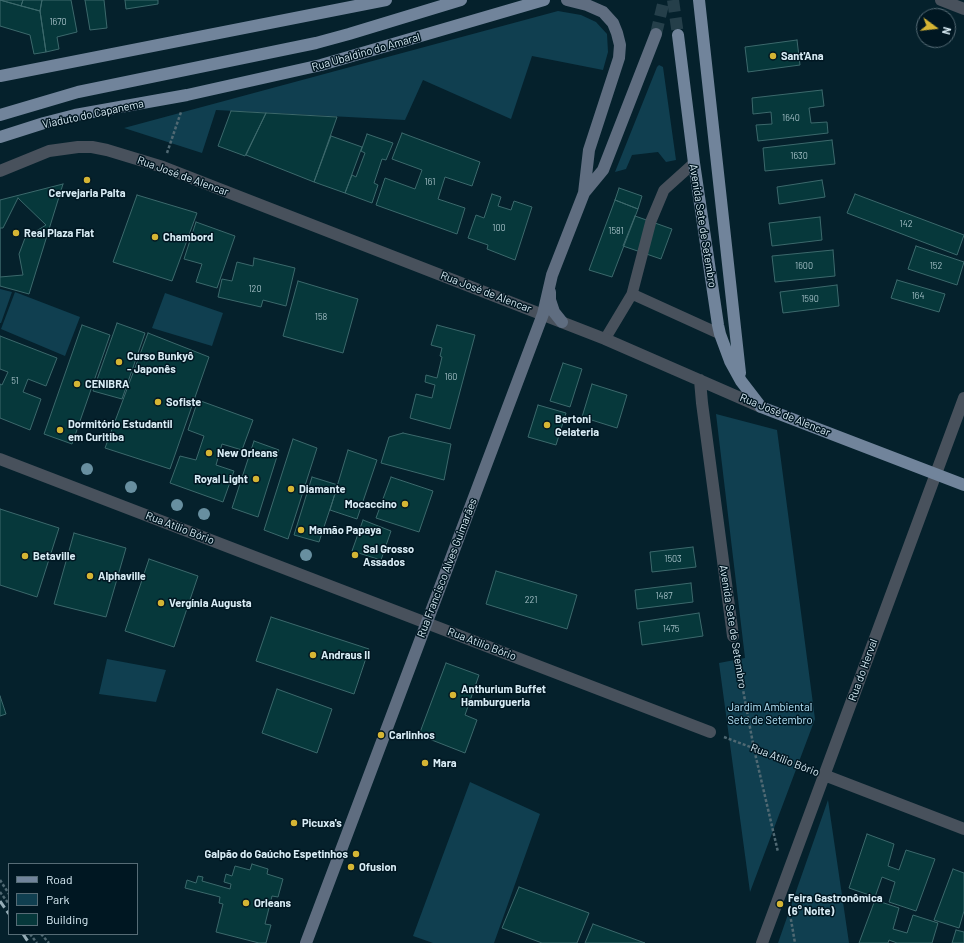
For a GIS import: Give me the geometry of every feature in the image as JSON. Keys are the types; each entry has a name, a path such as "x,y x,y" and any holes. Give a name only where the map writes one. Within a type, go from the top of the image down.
{"main road":[{"path":"0,76 386,0"},
{"name":"Rua Ubaldino do Amaral","path":"183,72 343,36 461,0"},
{"name":"Rua Ubaldino do Amaral","path":"187,95 321,65 544,0"},
{"path":"699,0 741,381"},
{"name":"Avenida Sete de Setembro","path":"678,35 694,163 720,334 730,361 741,381 761,407"},
{"name":"Viaduto do Capanema","path":"0,115 78,92 183,72"},
{"name":"Viaduto do Capanema","path":"0,137 75,116 187,95"},
{"name":"Rua José de Alencar","path":"761,407 964,485"}],"street":[{"name":"Rua Francisco Alves Guimarães","path":"306,943 542,314 552,275 584,192 589,150 619,58 620,45 618,33 603,12 587,5 566,0"},
{"path":"942,0 964,9"},
{"name":"Rua Francisco Alves Guimarães","path":"584,192 604,170 656,34"},
{"name":"Rua José de Alencar","path":"0,171 49,151 92,147 163,167 605,339 761,407"},
{"path":"552,275 549,287 550,300 554,312 562,322"},
{"name":"Avenida Sete de Setembro","path":"700,380 733,636"},
{"name":"Rua do Herval","path":"762,943 964,398"},
{"name":"Rua Atílio Bório","path":"0,459 710,732"},
{"name":"Rua Atílio Bório","path":"824,775 964,829"}],"lane":[{"path":"605,339 632,294 651,221 664,190 694,163"},
{"path":"632,294 720,334"}],"path":[{"path":"163,167 187,95"},
{"name":"Avenida Sete de Setembro","path":"733,636 754,749 784,882"},
{"name":"Rua Atílio Bório","path":"710,732 824,775"},
{"path":"0,880 8,892"},
{"path":"0,892 8,903"},
{"path":"790,912 795,943"},
{"path":"31,935 37,943"},
{"path":"42,935 49,943"}],"green space":[{"path":"558,11 581,15 596,22 607,34 608,52 603,70 532,56 511,119 423,80 405,120 216,110 202,153 124,128"},
{"path":"659,65 663,67 676,160 666,162 658,152 632,155 626,169 615,172 657,67"},
{"path":"0,289 12,292 1,323 0,323"},
{"path":"15,292 80,317 65,356 1,329"},
{"path":"165,293 223,313 212,346 152,328"},
{"name":"Jardim Ambiental Sete de Setembro","path":"716,414 777,430 815,719 750,892 719,663 745,658"},
{"path":"107,659 166,670 156,702 99,694"},
{"path":"470,782 540,814 494,943 433,943 413,936"},
{"path":"828,800 849,943 778,943"}],"building":[{"path":"0,0 23,0 21,6"},
{"path":"0,0 40,11 46,52 34,54 30,35 0,26"},
{"path":"23,0 42,0 40,11 21,6"},
{"path":"42,0 71,0 77,32 57,37 59,49 46,52 40,11"},
{"path":"85,0 104,0 107,28 90,30"},
{"path":"125,0 158,0 158,4 126,9"},
{"name":"Sant'Ana","path":"797,40 800,65 748,72 745,47"},
{"path":"822,90 824,106 809,108 811,123 827,122 828,133 758,141 756,125 772,124 771,112 753,114 752,98"},
{"path":"231,111 266,113 245,156 218,146"},
{"path":"266,113 337,117 314,182 246,155"},
{"path":"402,133 480,162 472,186 445,177 438,199 465,208 457,234 376,205 385,178 415,189 422,170 392,159"},
{"path":"367,134 393,143 386,160 382,159 374,183 378,185 372,203 345,193 352,175 356,177 365,153 361,151"},
{"path":"331,136 362,147 345,193 314,182"},
{"path":"832,140 835,164 765,171 763,148"},
{"path":"822,180 825,197 779,204 777,187"},
{"path":"63,184 29,294 0,286 0,200"},
{"path":"619,188 642,196 638,209 615,200"},
{"path":"492,194 501,197 498,206 511,210 514,201 532,207 515,260 487,249 488,245 468,238 476,215 484,218"},
{"path":"855,194 964,235 957,255 847,213"},
{"name":"Chambord","path":"137,195 197,213 172,281 113,262"},
{"name":"Real Plaza Flat","path":"18,198 46,225 25,238 19,254 23,275 0,277 0,228 3,228"},
{"path":"615,200 638,209 612,277 589,270"},
{"path":"635,216 672,229 661,259 623,246"},
{"path":"820,217 822,240 772,246 769,223"},
{"path":"196,222 235,236 217,288 196,282 202,264 184,259"},
{"path":"916,246 964,262 957,285 908,269"},
{"path":"833,250 835,276 775,282 772,256"},
{"path":"254,258 295,268 286,306 263,300 261,307 218,297 222,279 232,281 237,262 253,266"},
{"path":"897,280 945,294 939,312 891,298"},
{"path":"298,281 358,299 343,353 283,336"},
{"path":"837,285 839,306 783,313 780,292"},
{"name":"Curso Bunkyô - Japonês","path":"117,323 145,333 122,399 93,391"},
{"name":"CENIBRA","path":"82,325 110,335 72,444 44,434"},
{"path":"437,325 475,335 450,429 410,418 416,394 432,398 435,385 425,382 426,375 437,378 442,357 440,356 442,348 431,345"},
{"name":"Sofiste","path":"148,333 209,357 170,469 105,448"},
{"path":"0,336 57,358 46,386 28,379 23,392 41,399 30,430 0,418 0,384 2,385 8,372 0,369"},
{"path":"563,363 582,369 570,407 550,401"},
{"path":"592,384 627,395 617,428 582,417"},
{"name":"New Orleans","path":"198,400 253,420 242,450 222,444 216,465 234,471 223,502 170,483 180,456 196,460 204,436 188,430"},
{"name":"Bertoni Gelateria","path":"538,405 566,413 556,445 528,437"},
{"path":"403,433 451,444 444,480 381,463 389,437"},
{"name":"Diamante","path":"293,439 317,448 288,539 264,530"},
{"name":"Royal Light","path":"254,441 279,450 258,517 232,508"},
{"path":"348,450 377,460 357,519 330,510"},
{"path":"312,477 338,485 319,542 294,535"},
{"name":"Mocaccino","path":"391,477 433,491 419,532 376,518"},
{"name":"Betaville","path":"0,509 59,528 37,597 0,585"},
{"path":"363,520 391,531 381,560 352,551"},
{"name":"Alphaville","path":"74,533 126,548 106,617 54,604"},
{"path":"693,547 696,567 652,572 650,552"},
{"name":"Vergínia Augusta","path":"149,559 198,576 174,647 125,631"},
{"path":"496,571 577,595 567,629 486,604"},
{"path":"691,583 693,602 637,609 635,590"},
{"path":"699,613 703,636 642,645 639,622"},
{"name":"Andraus II","path":"271,617 369,649 354,694 256,661"},
{"name":"Anthurium Buffet Hamburgueria","path":"446,663 479,675 465,715 477,720 465,753 419,735"},
{"path":"277,689 332,709 317,753 262,733"},
{"path":"0,696 6,714 0,716"},
{"path":"867,834 894,844 888,866 899,870 906,850 935,859 916,911 889,902 895,882 882,877 875,897 849,888"},
{"name":"Orleans","path":"252,864 268,869 267,874 283,879 278,897 272,896 265,924 271,925 266,943 259,943 216,932 223,904 219,903 220,897 185,888 187,880 196,883 198,876 203,877 202,881 230,889 231,884 224,882 226,874 232,876 235,866 250,870"},
{"path":"953,869 964,873 964,911 959,928 934,920"},
{"path":"519,887 589,913 577,943 542,943 502,928"},
{"path":"875,900 899,908 893,929 907,933 913,915 938,923 932,943 897,943 889,940 888,943 859,943"},
{"path":"593,924 645,943 585,943"},
{"path":"956,930 964,932 964,943 952,943"}],"tunnel":[{"path":"656,34 664,0"},
{"path":"673,0 678,35"}],"railway":[{"path":"0,901 8,913"},
{"path":"24,935 29,943"}],"place":[{"name":"Sant'Ana","path":"773,56"},
{"name":"Cervejaria Palta","path":"87,180"},
{"name":"Real Plaza Flat","path":"16,233"},
{"name":"Chambord","path":"155,237"},
{"name":"Curso Bunkyô - Japonês","path":"119,362"},
{"name":"CENIBRA","path":"77,384"},
{"name":"Sofiste","path":"158,402"},
{"name":"Bertoni Gelateria","path":"547,425"},
{"name":"Dormitório Estudantil em Curitiba","path":"60,430"},
{"name":"New Orleans","path":"209,453"},
{"name":"Royal Light","path":"256,479"},
{"name":"Diamante","path":"291,489"},
{"name":"Mocaccino","path":"405,504"},
{"name":"Mamão Papaya","path":"301,530"},
{"name":"Sal Grosso Assados","path":"355,555"},
{"name":"Betaville","path":"25,556"},
{"name":"Alphaville","path":"90,576"},
{"name":"Vergínia Augusta","path":"161,603"},
{"name":"Andraus II","path":"313,655"},
{"name":"Anthurium Buffet Hamburgueria","path":"453,695"},
{"name":"Carlinhos","path":"381,735"},
{"name":"Mara","path":"425,763"},
{"name":"Picuxa's","path":"294,823"},
{"name":"Galpão do Gaúcho Espetinhos","path":"356,854"},
{"name":"Ofusion","path":"351,867"},
{"name":"Orleans","path":"246,903"},
{"name":"Feira Gastronômica (6° Noite)","path":"780,904"}]}
